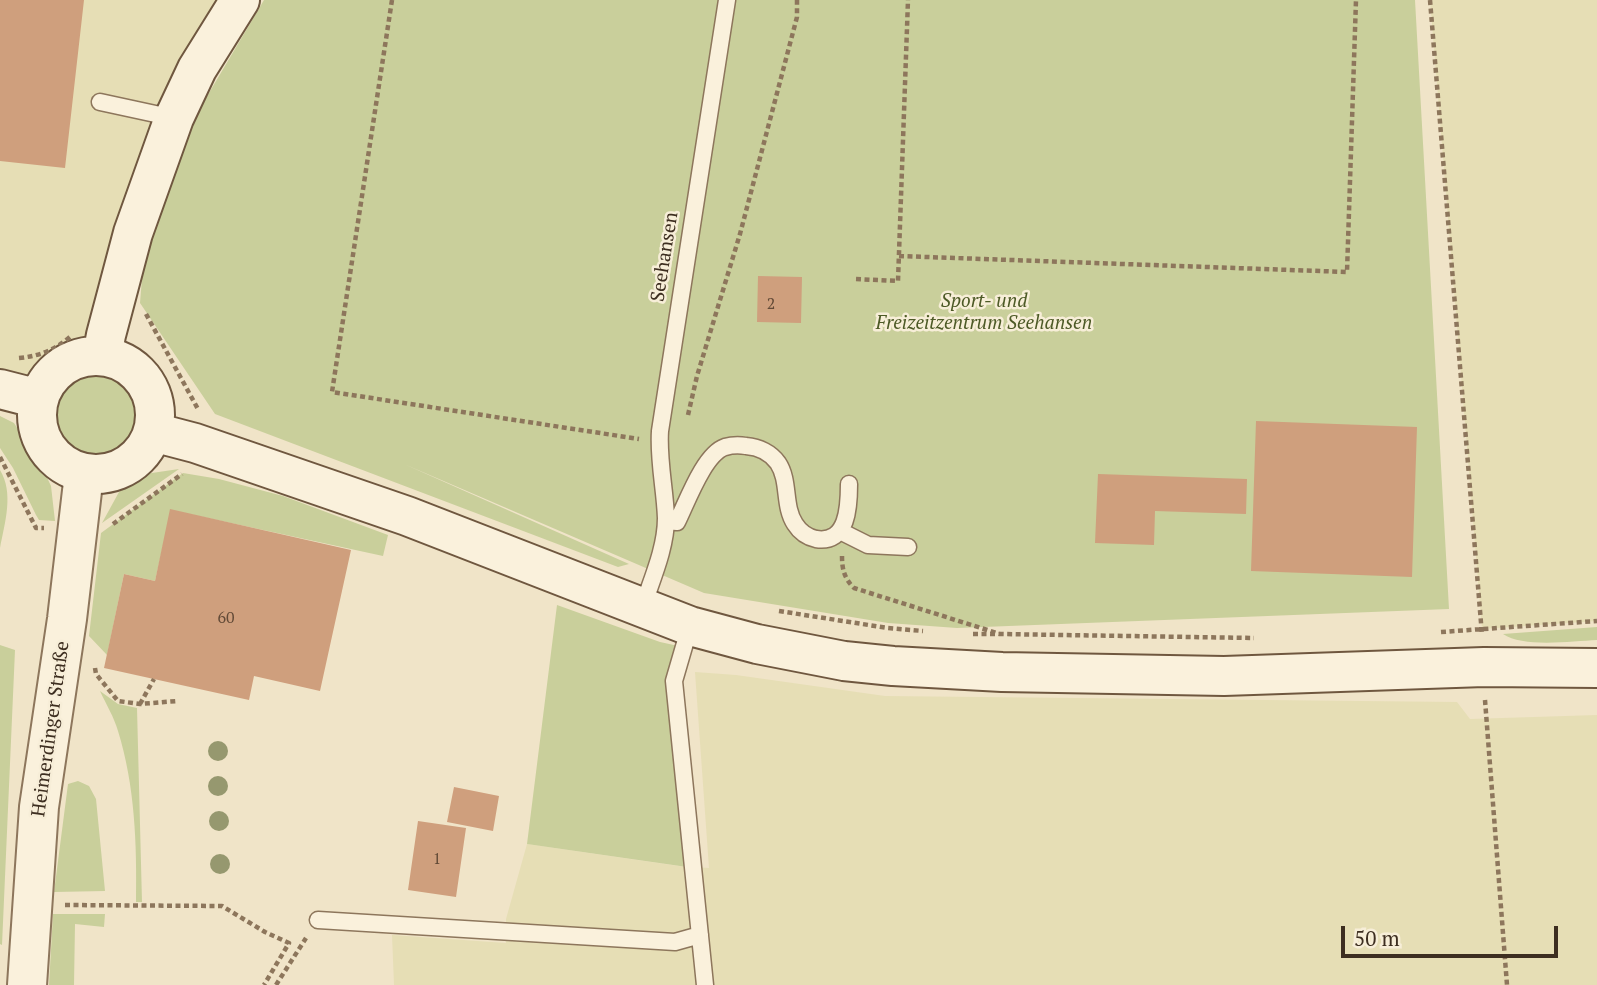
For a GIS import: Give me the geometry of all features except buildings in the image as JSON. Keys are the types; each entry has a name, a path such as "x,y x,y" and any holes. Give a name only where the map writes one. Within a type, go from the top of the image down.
{"main road":[{"path":"103,356 133,233 174,118 197,69 240,0"},
{"path":"89,356 103,356 123,362 148,386 155,408 153,432 143,452 125,467 103,475 84,474 59,462 44,444 37,423 39,399 49,378 66,363 89,356"},
{"path":"0,389 39,399"},
{"path":"153,432 194,443 407,516 690,626 757,644 844,661 960,670 1224,676 1484,667 1597,668"},
{"name":"Heimerdinger Straße","path":"27,985 39,807 67,619 84,474"}],"lane":[{"name":"Seehansen","path":"642,609 659,559 666,521 660,431 727,0"},
{"path":"100,102 174,118"},
{"path":"666,521 677,522 706,465 715,453 725,447 751,446 767,452 779,464 789,511 802,533 823,540 840,531 847,519 849,484"},
{"path":"840,531 868,545 908,547"},
{"path":"690,626 674,681 705,985"},
{"path":"318,920 674,942 700,935"}],"path":[{"path":"392,0 332,391 641,439 660,431"},
{"path":"685,428 797,17 797,0"},
{"path":"856,279 898,281 908,0"},
{"path":"899,256 1347,272 1356,0"},
{"path":"1430,0 1482,629 1507,985"},
{"path":"840,531 842,569 847,581 854,588 1000,634"},
{"path":"771,610 929,632"},
{"path":"1429,633 1597,621"},
{"path":"967,634 1255,638"},
{"path":"94,661 96,674 118,701 140,704 177,701"},
{"path":"140,704 154,679"},
{"path":"32,904 222,906 265,933 289,943 264,985"},
{"path":"276,985 318,920"}],"shaded area":[{"path":"0,0 233,0 84,346 44,373 18,384 0,380"},
{"path":"1430,0 1597,0 1597,621 1482,629"},
{"path":"695,672 736,675 885,696 1457,702 1470,719 1597,715 1597,985 394,985 392,935 506,943 506,919 527,844 709,868"}],"green space":[{"name":"Sport- und Freizeitzentrum Seehansen","path":"264,0 1415,0 1449,609 957,628 888,623 704,593 404,464 629,564 618,567 215,414 140,303 142,278 151,238 190,125"},
{"path":"96,368 114,371 129,382 140,397 143,415 140,433 129,448 114,459 96,462 78,459 63,448 52,433 49,415 52,397 63,382 78,371"},
{"path":"0,416 14,423 42,467 51,486 55,521 39,520 0,448"},
{"path":"179,469 102,523 119,492 145,474"},
{"path":"0,470 7,488 7,498 0,548"},
{"path":"183,473 219,479 283,496 388,535 383,556 171,510 155,581 124,574 107,655 89,636 101,533"},
{"path":"557,605 660,642 683,647 677,664 694,868 527,844"},
{"path":"1597,627 1597,640 1535,642 1503,634"},
{"path":"0,645 15,650 2,945 0,944"},
{"path":"100,691 118,704 137,708 142,902 136,902 135,837 124,752"},
{"path":"78,781 89,786 96,799 105,891 54,892 68,784"},
{"path":"53,914 105,914 104,927 75,924 74,985 49,985"}]}
